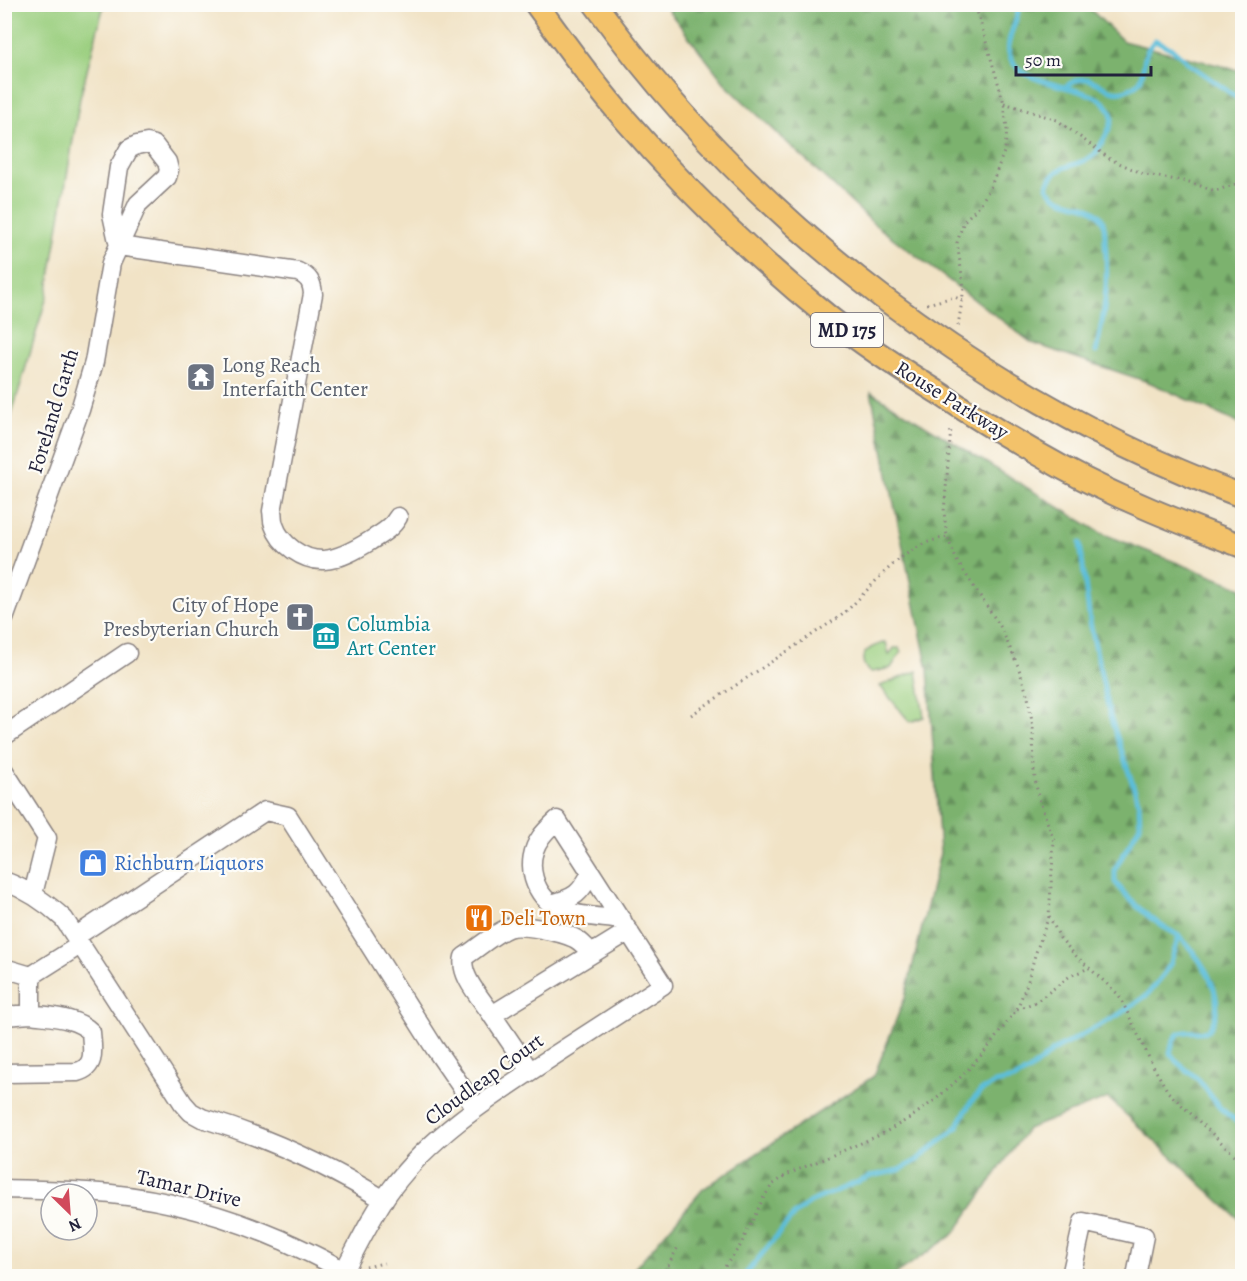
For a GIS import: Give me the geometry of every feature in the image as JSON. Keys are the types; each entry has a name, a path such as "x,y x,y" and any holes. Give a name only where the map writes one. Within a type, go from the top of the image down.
{"main road":[{"name":"Rouse Parkway","path":"536,4 620,114 664,163 763,261 831,319 928,387 986,424 1065,469 1127,499 1242,546"},
{"name":"MD 175","path":"595,4 657,84 740,172 795,224 900,311 930,333 1011,384 1085,426 1147,456 1242,496"}],"street":[{"name":"Foreland Garth","path":"4,619 80,410 94,362 111,263 119,246 138,204 167,177 169,170 167,162 154,145 147,143 129,149 119,167 112,214 119,246"},
{"path":"119,246 298,272 307,277 312,285 313,294 272,511 274,525 293,551 308,558 323,560 356,550 381,534 398,517"},
{"path":"4,736 127,653"},
{"path":"4,771 47,838 33,894"},
{"path":"31,976 77,941 265,811 288,816 434,1047 476,1108"},
{"path":"557,820 591,873 625,925 565,910 551,904 540,893 534,881 533,856 540,838 557,820"},
{"path":"551,904 570,899 578,894 591,873"},
{"path":"4,881 46,902 64,919 191,1112 279,1145 355,1182 384,1200"},
{"path":"492,1015 592,953 625,925"},
{"name":"Cloudleap Court","path":"347,1274 369,1223 384,1200 413,1163 448,1128 530,1071 663,985 625,925"},
{"path":"530,1071 467,977 463,963 464,957 507,928 517,926 572,937 580,941 592,953"},
{"path":"4,968 31,976"},
{"path":"31,976 31,1014"},
{"path":"4,1016 31,1014 84,1024 91,1032 92,1056 90,1065 84,1070 4,1073"},
{"name":"Tamar Drive","path":"4,1189 88,1192 148,1199 198,1210 271,1235 347,1274"},
{"path":"1071,1276 1083,1222 1144,1236 1136,1276"}],"path":[{"path":"958,329 964,288 957,243 964,221 980,205 991,186 1005,149 1007,129 1004,103 975,4"},
{"path":"1004,103 1057,120 1110,159 1146,175 1189,182 1215,191 1242,182"},
{"path":"900,311 954,297 963,300"},
{"path":"718,1276 740,1246 772,1185 788,1174 880,1135 910,1119 963,1076 987,1050 1017,1009 1049,916 1054,841 1038,796 1034,772 1033,727 1028,697 1018,666 1000,626 957,561 947,537 944,512 951,428"},
{"path":"691,715 842,615 905,554 922,544 947,537"},
{"path":"1049,916 1060,938 1119,995 1168,1092 1242,1162"},
{"path":"1017,1009 1036,1002 1070,976 1089,968"},
{"path":"666,1276 664,1273 678,1247"}],"green space":[{"path":"5,4 104,5 80,98 47,296 5,437"},
{"path":"664,5 1086,5 1123,41 1242,71 1242,425 1151,383 1032,343 874,224 727,86"},
{"path":"871,392 1101,533 1242,588 1242,1222 1108,1098 1027,1129 954,1234 893,1276 628,1276 703,1189 874,1076 905,997 940,853 928,669"},
{"path":"886,642 889,655 894,648 899,648 901,652 891,668 868,671 863,659 866,651"},
{"path":"917,671 924,717 910,722 880,686"}],"waterway":[{"path":"1019,4 1009,47 1009,53 1016,66 1028,75 1045,82 1096,97 1107,106 1112,118 1108,132 1094,155 1056,173 1047,187 1058,198 1093,210 1104,224 1106,284 1104,310 1096,352"},
{"path":"1065,87 1084,79 1118,92 1126,90 1138,83 1141,78 1148,49 1155,40 1174,50 1189,64 1242,101"},
{"path":"1080,543 1090,622 1110,716 1139,803 1140,825 1115,869 1115,882 1143,911 1181,938 1205,970 1215,994 1217,1007 1214,1019 1208,1031 1183,1032 1175,1037 1170,1053 1177,1062 1199,1080 1220,1108 1242,1126"},
{"path":"744,1276 794,1215 810,1202 872,1176 899,1170 916,1161 956,1128 971,1102 981,1091 995,1083 1014,1079 1029,1071 1053,1051 1118,1015 1147,995 1171,962 1179,936"}],"place":[{"name":"Long Reach Interfaith Center","path":"201,377"},
{"name":"City of Hope Presbyterian Church","path":"300,617"},
{"name":"Columbia Art Center","path":"326,636"},
{"name":"Richburn Liquors","path":"93,863"},
{"name":"Deli Town","path":"479,918"}]}
